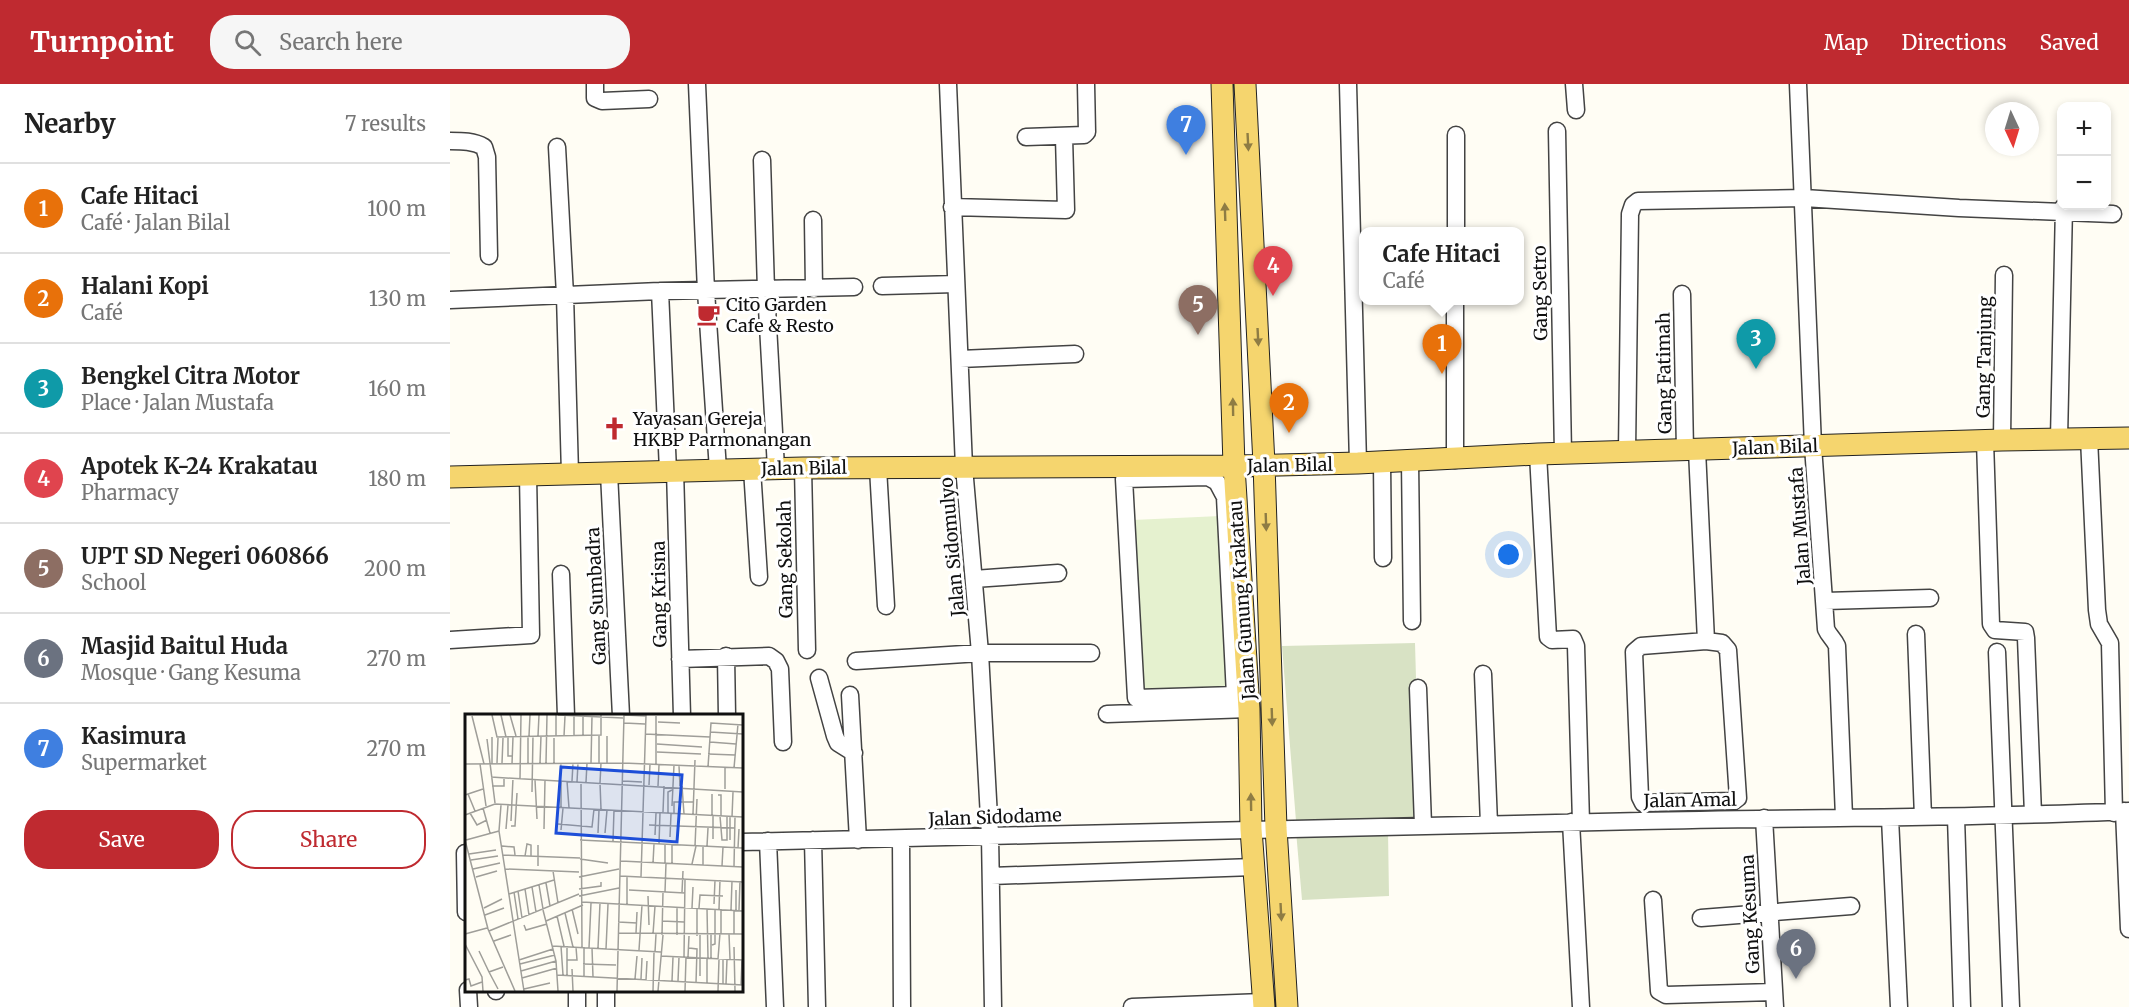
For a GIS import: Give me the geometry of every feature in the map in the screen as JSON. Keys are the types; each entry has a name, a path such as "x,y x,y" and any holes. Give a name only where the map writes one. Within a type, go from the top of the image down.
{"main road":[{"name":"Jalan Gunung Krakatau","path":"1222,84 1244,699 1264,1005"},
{"name":"Jalan Gunung Krakatau","path":"1245,84 1264,464 1276,828 1287,1007"},
{"name":"Jalan Bilal","path":"450,477 776,468 964,467 1124,473 1264,464 1358,463 1539,454 2129,438"}],"street":[{"path":"595,84 595,98 602,101 649,99"},
{"path":"698,84 706,291 718,470"},
{"name":"Jalan Sidomulyo","path":"948,84 964,467 980,653 990,836 993,1007"},
{"path":"1026,137 1064,137 1086,134 1086,84"},
{"path":"1347,84 1358,463"},
{"path":"1574,84 1576,110"},
{"name":"Jalan Mustafa","path":"1798,84 1813,446 1826,629 1829,637 1835,640 1837,646 1845,817"},
{"name":"Gang Setro","path":"1557,131 1563,454"},
{"path":"1456,135 1456,227"},
{"path":"952,207 1066,210 1064,137"},
{"path":"450,141 468,141 484,147 487,157 489,256"},
{"path":"557,147 565,295 570,474"},
{"path":"762,160 766,290 776,468"},
{"path":"1627,452 1630,226 1633,205 1644,200 1804,198 1959,208 2057,209"},
{"path":"2059,439 2064,210"},
{"path":"2074,210 2113,214"},
{"path":"813,220 814,289"},
{"name":"Gang Tanjung","path":"2004,275 1994,440 1991,624 1995,630 2025,632 2033,814"},
{"path":"882,285 956,284"},
{"path":"450,300 660,291 855,287"},
{"name":"Gang Krisna","path":"660,291 672,471 682,714"},
{"name":"Gang Fatimah","path":"1682,294 1706,641"},
{"path":"1455,305 1455,459"},
{"path":"960,359 1075,354"},
{"path":"2089,438 2097,610 2100,624 2110,643 2129,929"},
{"path":"1539,454 1548,638 1552,640 1573,639 1576,646 1576,822 1581,1007"},
{"path":"1410,461 1413,621"},
{"path":"1382,462 1383,558"},
{"name":"Gang Sekolah","path":"803,468 807,650"},
{"path":"878,468 886,606"},
{"path":"752,469 759,577"},
{"name":"Gang Sumbadra","path":"609,473 621,714"},
{"path":"1124,473 1208,477 1217,482 1221,488 1225,497 1244,699 1136,698 1124,473"},
{"path":"450,640 531,635 528,475"},
{"path":"974,579 1058,573"},
{"path":"561,574 566,714"},
{"path":"1825,601 1930,598"},
{"path":"1916,634 1923,817"},
{"path":"1706,641 1722,643 1728,650 1738,798 1734,801 1643,803 1640,797 1634,652 1641,646 1706,641"},
{"path":"1996,652 2011,1007"},
{"path":"856,660 980,653 1091,653"},
{"path":"726,656 727,714"},
{"path":"680,659 769,656 780,669 783,742"},
{"path":"1483,674 1489,824"},
{"path":"819,678 838,743 854,753"},
{"path":"1418,688 1423,825"},
{"path":"850,695 858,840"},
{"path":"1107,714 1244,699"},
{"name":"Jalan Amal","path":"1251,829 2122,812"},
{"path":"1956,817 1962,1007"},
{"name":"Gang Kesuma","path":"1764,818 1774,999"},
{"path":"1890,818 1899,1007"},
{"name":"Jalan Sidodame","path":"742,842 1251,829"},
{"path":"901,839 902,1007"},
{"path":"813,840 817,1007"},
{"path":"768,841 775,1007"},
{"path":"460,853 465,902"},
{"path":"991,876 1254,867"},
{"path":"1653,900 1657,987 1662,994 1774,999"},
{"path":"1701,918 1851,906"},
{"path":"1132,1007 1264,1005"}],"green space":[{"path":"1220,516 1228,688 1141,692 1133,520"},
{"path":"1415,643 1420,819 1296,821 1282,646"},
{"path":"1296,831 1388,831 1389,896 1302,900"}],"place":[{"name":"Kasimura","path":"1186,155"},
{"name":"Apotek K-24 Krakatau","path":"1273,296"},
{"name":"Cito Garden Cafe & Resto","path":"708,314"},
{"name":"UPT SD Negeri 060866","path":"1198,335"},
{"name":"Bengkel Citra Motor","path":"1756,369"},
{"name":"Cafe Hitaci","path":"1442,374"},
{"name":"Yayasan Gereja HKBP Parmonangan","path":"615,428"},
{"name":"Halani Kopi","path":"1289,433"},
{"name":"Masjid Baitul Huda","path":"1796,979"}]}
